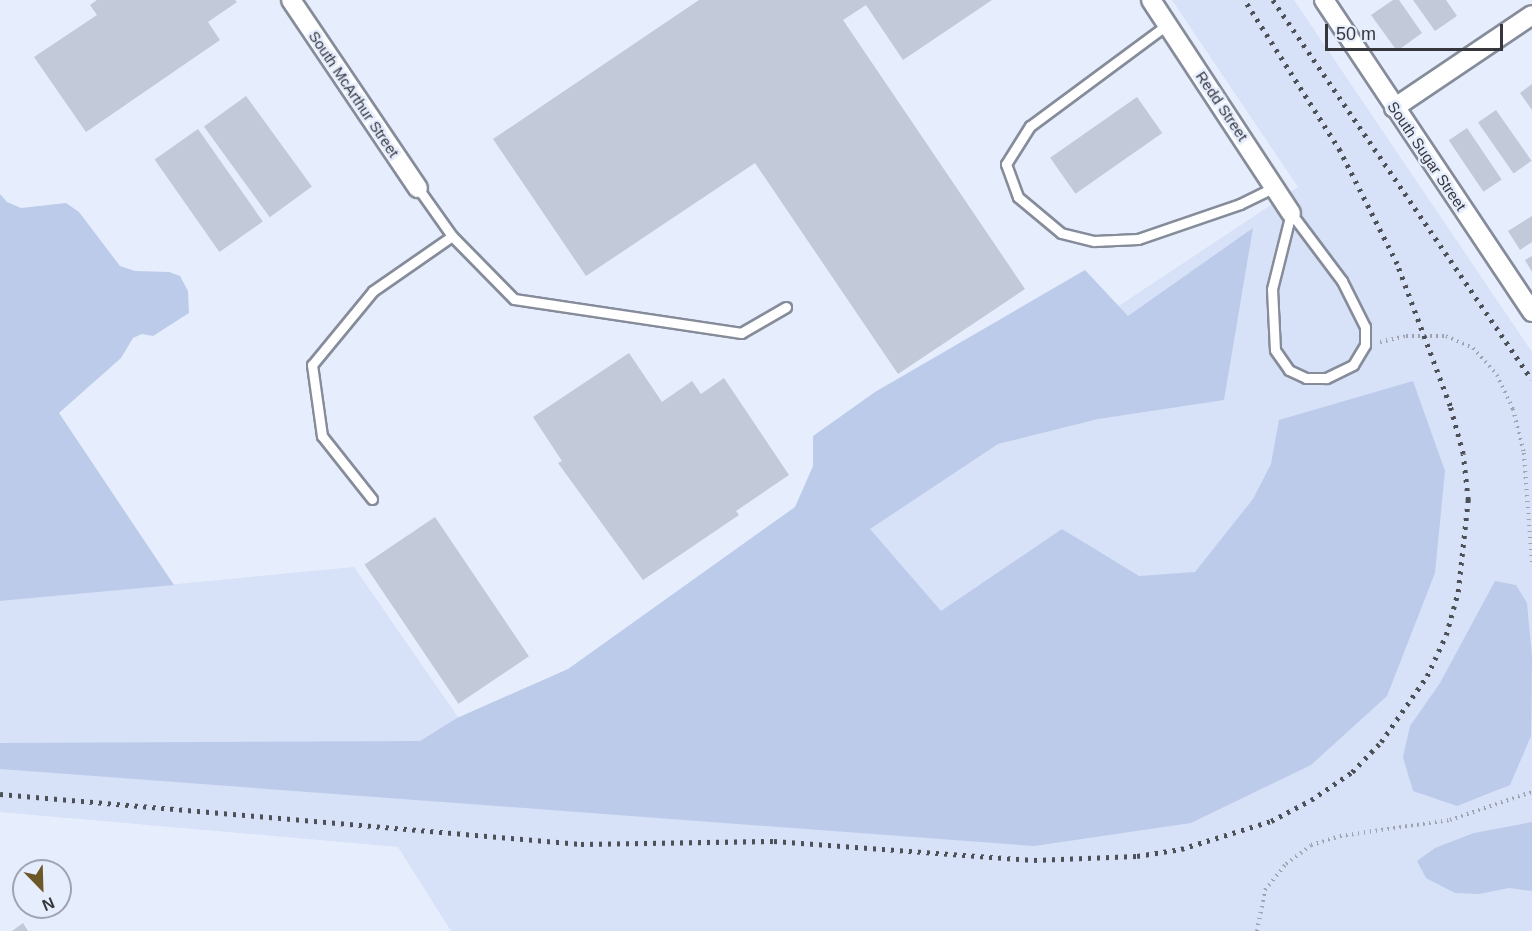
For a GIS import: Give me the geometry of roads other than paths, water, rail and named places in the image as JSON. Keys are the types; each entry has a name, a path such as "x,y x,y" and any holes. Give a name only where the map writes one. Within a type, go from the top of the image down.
{"street":[{"name":"South McArthur Street","path":"291,0 418,188"},
{"name":"Redd Street","path":"1151,0 1291,213"},
{"name":"South Sugar Street","path":"1324,0 1532,312"},
{"path":"1394,108 1532,15"}],"lane":[{"path":"1168,24 1030,126 1006,164 1018,197 1061,233 1094,241 1138,239 1240,204 1275,187"},
{"path":"418,188 452,236 514,299 741,333 786,307"},
{"path":"1291,213 1352,299 1365,327 1365,345 1353,365 1326,378 1306,378 1288,370 1275,350 1272,289 1291,213"},
{"path":"372,499 322,436 312,365 373,291 452,236"}],"railway":[{"path":"0,794 581,844 774,841 1034,860 1137,856 1181,849 1271,821 1311,800 1352,772 1381,742 1427,676 1446,635 1458,592 1468,500 1463,454 1450,406 1397,264 1340,151 1244,0"},
{"path":"1273,0 1532,379"}]}
